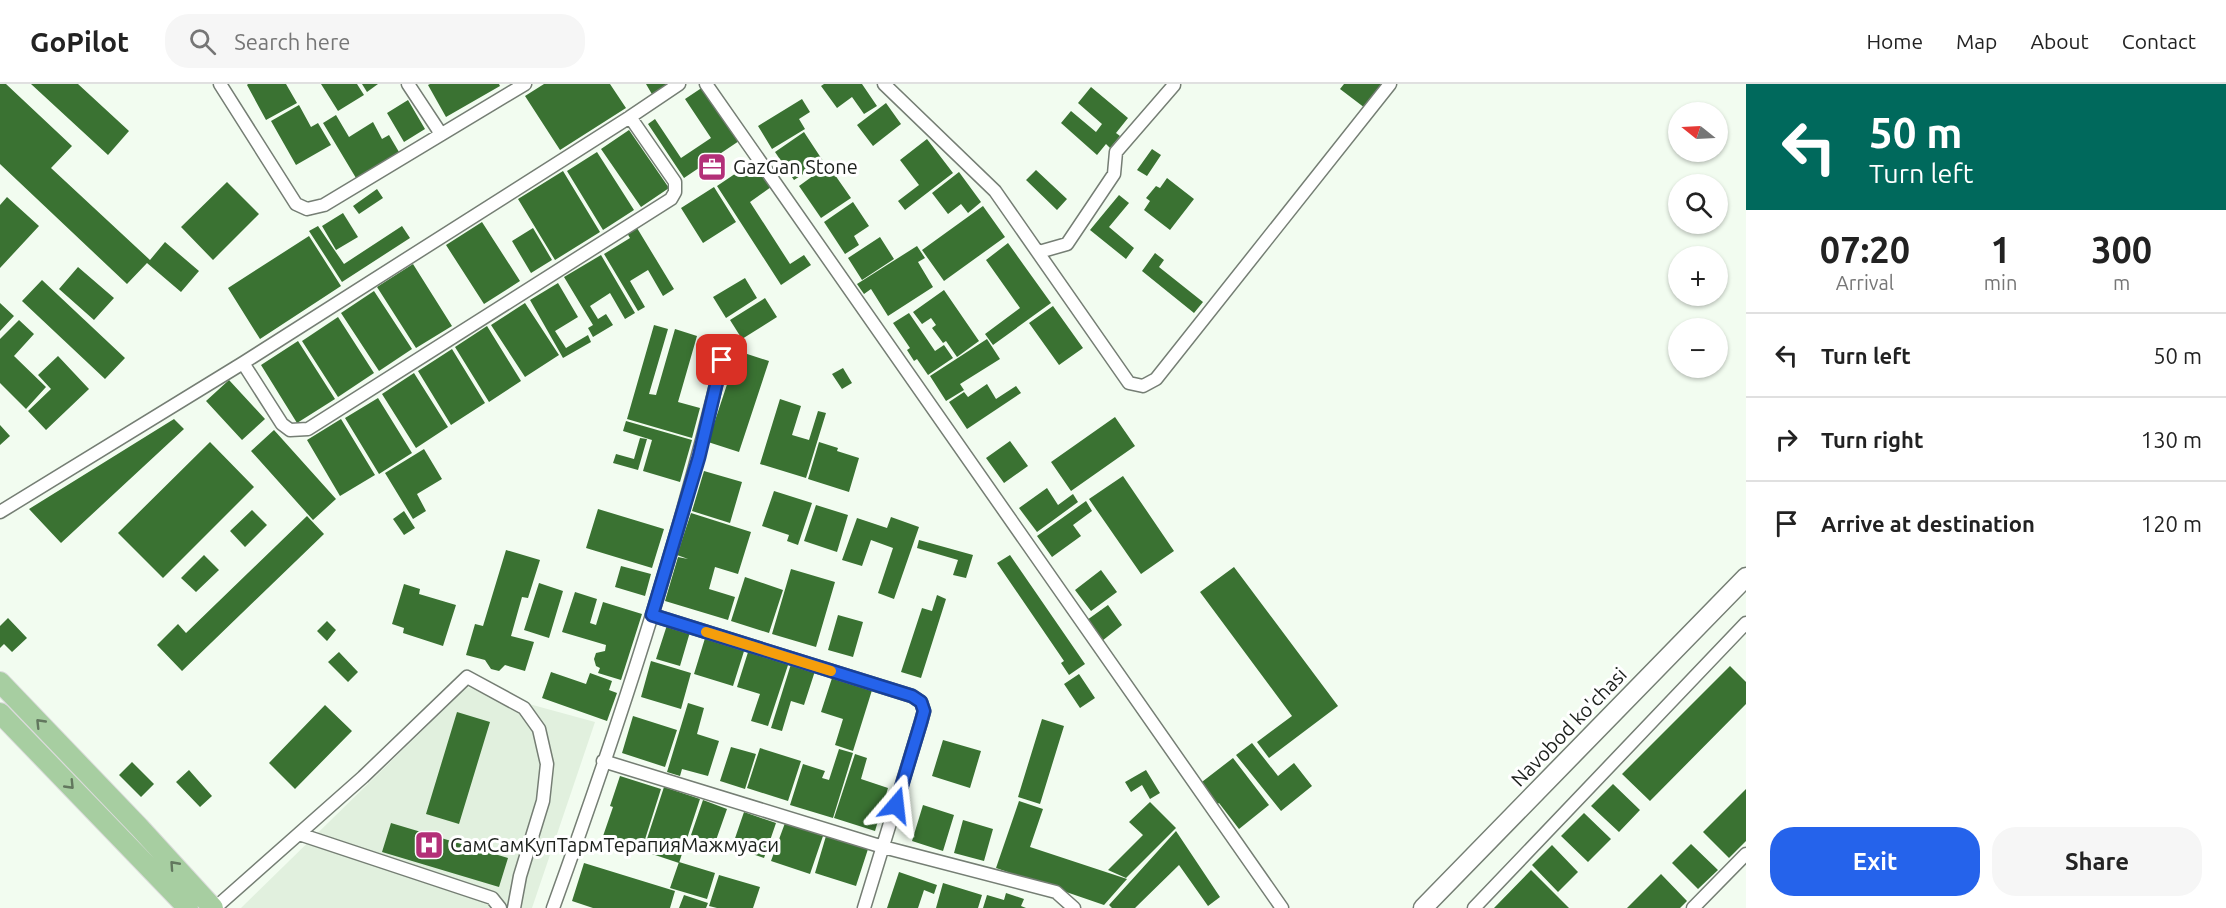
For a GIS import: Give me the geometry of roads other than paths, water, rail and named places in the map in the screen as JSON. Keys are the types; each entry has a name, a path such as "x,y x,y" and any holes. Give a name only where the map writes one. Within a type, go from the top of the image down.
{"main road":[{"path":"0,682 140,827 214,908"},
{"path":"0,713 188,908"}],"street":[{"path":"220,84 296,204 307,209 324,205 525,84"},
{"path":"408,84 441,134"},
{"path":"0,512 243,363 679,84"},
{"path":"706,84 1282,908"},
{"path":"884,84 995,191 1129,383 1143,386 1156,379 1390,84"},
{"path":"1039,252 1067,243 1114,174 1116,152 1174,84"},
{"path":"243,363 282,424 290,430 308,429 671,199 675,192 675,182 630,117"},
{"path":"554,908 652,615 699,457 722,360"},
{"name":"Navobod ko'chasi","path":"1424,908 1746,577"},
{"path":"652,615 912,696 921,702 924,711 921,722 864,908"},
{"path":"1474,908 1746,623"},
{"path":"214,908 363,777 467,677 524,708 539,729 547,765 543,801 520,876 514,908"},
{"path":"603,761 883,847 1056,892 1074,908"},
{"path":"299,834 492,898 500,908"},
{"path":"1693,908 1746,854"}],"place":[{"name":"GazGan Stone","path":"712,167"},
{"name":"СамСамКупТармТерапияМажмуаси","path":"429,845"}]}
